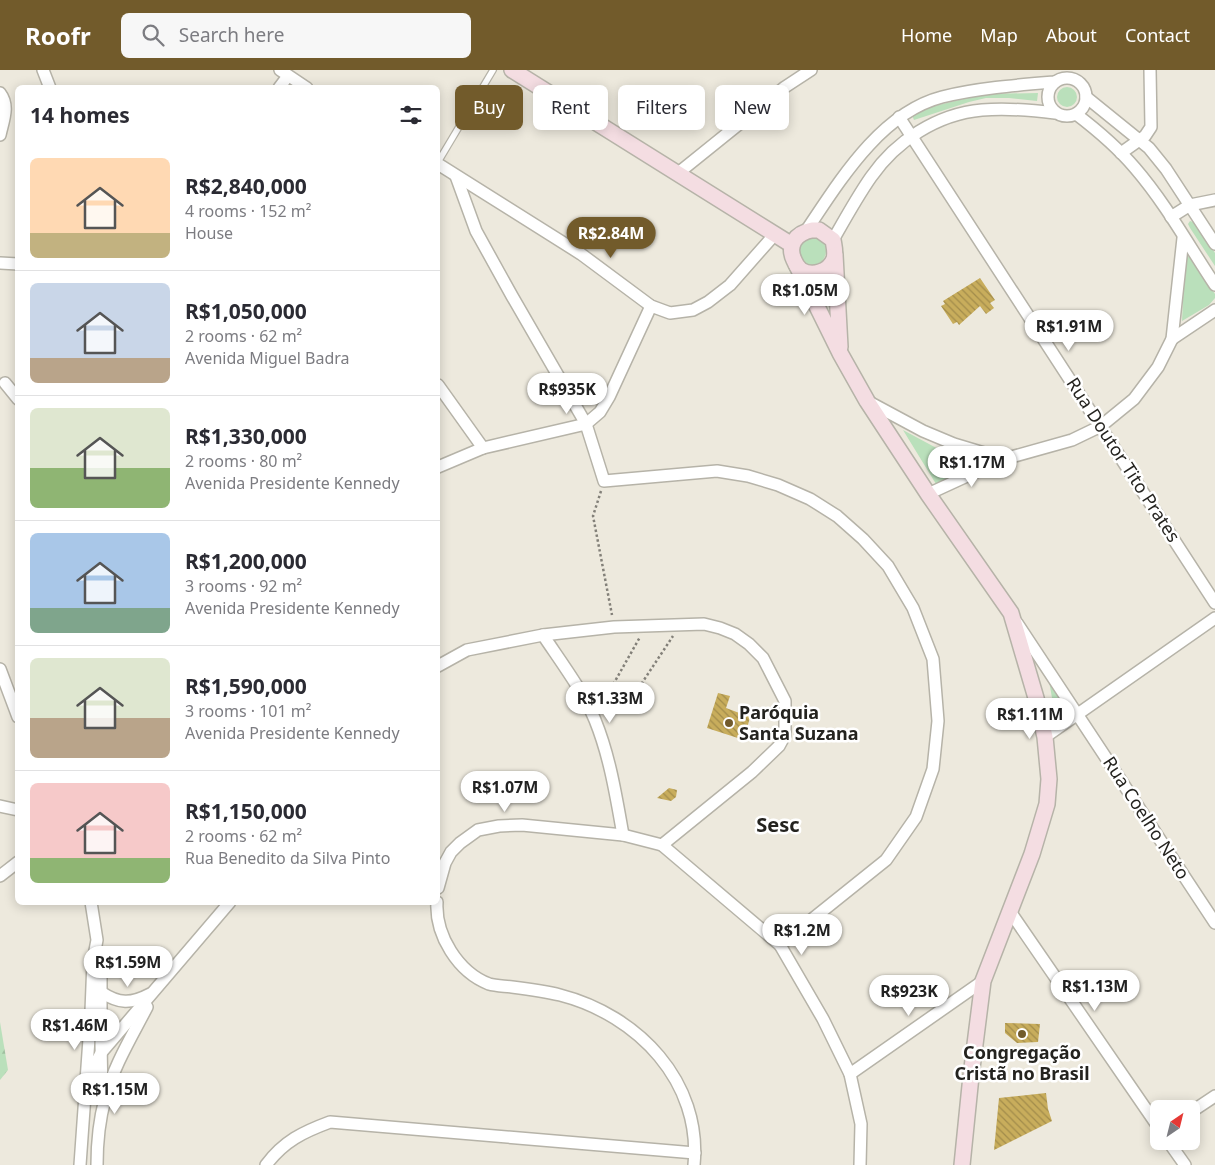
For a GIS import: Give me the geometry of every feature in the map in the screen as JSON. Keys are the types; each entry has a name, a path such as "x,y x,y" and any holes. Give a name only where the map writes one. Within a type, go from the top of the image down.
{"main road":[{"path":"512,70 792,245"},
{"path":"840,353 834,245 819,230 806,231 800,234 792,245 791,252 797,266 840,353 866,401 1011,613 1036,698 1045,737 1049,779 1047,804 1032,854 983,981 970,1076 966,1161"},
{"path":"797,266 803,271 810,273 824,270 834,259 834,245"}],"street":[{"path":"43,70 49,85"},
{"path":"677,174 785,87 811,70"},
{"path":"834,245 871,176 896,148 912,135 948,117 980,110 1028,110 1055,112 1064,116 1076,114 1085,104 1086,97 1083,87 1068,70"},
{"path":"1121,153 1140,140 1148,133 1151,127 1150,70"},
{"path":"280,85 284,73 302,85"},
{"path":"1055,112 1050,106 1049,90 1060,79 1068,78 1075,80"},
{"path":"806,231 841,179 869,144 899,118 940,97 1014,85 1055,82"},
{"path":"0,93 5,100 6,109 0,135"},
{"path":"1086,97 1149,148 1166,168 1215,244"},
{"path":"1076,114 1096,130 1135,168 1171,217 1215,285"},
{"name":"Rua Doutor Tito Prates","path":"899,118 912,135 1215,603"},
{"path":"440,164 581,254 651,306 670,313 693,310 708,302 730,285 775,234"},
{"path":"456,176 476,231 586,424 604,481 718,471 748,476 778,485 810,499 837,516 863,539 888,566 913,608 932,659 938,721 933,769 916,817 886,860 780,945"},
{"path":"1171,217 1190,205 1215,200"},
{"path":"928,494 1004,459 1072,440 1101,426 1134,399 1158,367 1172,339 1183,238"},
{"path":"0,263 15,264"},
{"path":"440,466 482,448 586,424 600,412 610,397 651,306"},
{"path":"1172,339 1215,310"},
{"path":"3,383 15,396"},
{"path":"440,388 482,448"},
{"path":"866,401 923,432 954,444 1004,459"},
{"name":"Rua Coelho Neto","path":"1011,613 1215,923"},
{"path":"1045,737 1215,618"},
{"path":"440,665 467,650 543,635 614,627 704,624 735,634 749,644 763,658 785,702 785,736 779,746 752,772 662,845"},
{"path":"543,635 571,677 594,718 605,750 623,835"},
{"path":"1,673 15,709"},
{"path":"0,806 15,809"},
{"path":"440,880 444,863 460,843 478,830 499,826 522,825 623,835 662,845 780,945 823,1019 850,1074 861,1124 860,1165"},
{"path":"0,876 15,864"},
{"path":"91,905 101,967 102,1111"},
{"path":"86,1081 101,1053 227,905"},
{"path":"437,905 441,933 452,954 469,972 490,984 562,995 590,1006 615,1019 648,1042 679,1082 690,1115 695,1153 694,1165"},
{"path":"1009,910 1150,1115"},
{"path":"80,1165 92,1011 93,970 97,940"},
{"path":"850,1074 983,981"},
{"path":"101,992 114,1000 122,1002 136,1000 154,992"},
{"path":"96,1165 97,1140 105,1098 119,1061 154,992"},
{"path":"92,1011 101,1053 108,1058 119,1061"},
{"path":"1200,1106 1215,1096"},
{"path":"266,1165 281,1148 304,1132 330,1122 695,1153"},
{"path":"1174,1150 1185,1165"}],"lane":[{"path":"440,160 493,70"}],"path":[{"path":"604,481 593,516 614,627"},
{"path":"636,692 675,633"},
{"path":"599,709 641,635"}],"green space":[{"path":"1063,87 1071,87 1077,93 1077,101 1071,107 1063,107 1057,101 1057,93"},
{"path":"1038,93 1037,101 986,98 914,120 912,115 926,108 984,94"},
{"path":"1190,221 1196,223 1215,253 1215,266 1190,228 1188,224"},
{"path":"812,237 822,241 826,251 822,261 812,265 802,261 798,251 802,241"},
{"path":"1187,256 1191,257 1215,294 1215,298 1209,305 1182,321 1185,261"},
{"path":"826,280 826,316 811,282"},
{"path":"903,430 942,451 983,462 936,484"},
{"path":"1049,681 1067,711 1056,720"},
{"path":"0,1022 8,1070 0,1080"}],"building":[{"path":"980,278 995,300 990,303 994,308 986,314 980,306 959,325 957,322 953,324 941,306 945,304 943,301"},
{"name":"Paróquia Santa Suzana","path":"718,693 730,696 726,708 750,717 744,740 707,728"},
{"path":"669,788 677,790 676,797 671,801 657,798"},
{"name":"Congregação Cristã no Brasil","path":"1005,1023 1040,1024 1038,1042 1017,1043 1005,1033"},
{"path":"1046,1093 1052,1121 994,1150 999,1098"}],"place":[{"name":"Paróquia Santa Suzana","path":"729,723"},
{"name":"Congregação Cristã no Brasil","path":"1022,1034"}],"district":[{"name":"Sesc","path":"778,825"}]}
